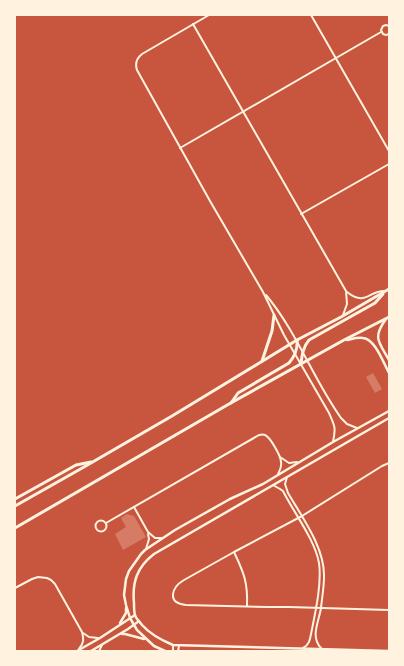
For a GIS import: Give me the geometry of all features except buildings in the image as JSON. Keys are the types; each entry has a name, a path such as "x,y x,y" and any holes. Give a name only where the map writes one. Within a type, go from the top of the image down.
{"main road":[{"path":"15,506 172,416 262,360 342,317 388,290"},
{"path":"301,365 302,351 309,340 375,303 388,290"},
{"path":"262,360 272,331 274,315"},
{"path":"15,528 229,404 344,340 388,318"},
{"path":"229,404 238,393 289,363 298,346 297,340"},
{"path":"15,499 76,465 92,462"}],"street":[{"path":"209,15 142,54 138,58 136,64 138,72 263,292 301,365 314,385 332,420 335,431 333,442"},
{"path":"311,15 389,151"},
{"path":"193,24 346,291 347,304 342,317"},
{"path":"180,148 381,32 383,26 389,26"},
{"path":"381,32 385,35 389,34"},
{"path":"301,214 389,164"},
{"path":"346,291 355,297 366,298 378,292 388,290"},
{"path":"263,292 273,304 297,340 307,361 340,418 347,424 358,428"},
{"path":"388,318 380,328 377,337 389,360"},
{"path":"344,340 359,338 367,339 375,346 389,372"},
{"path":"145,550 174,530 223,503 263,484 298,462 389,411"},
{"path":"389,418 154,554 146,561 138,572 135,581 133,600 135,615 148,632 153,636 173,645 389,651"},
{"path":"106,523 103,521 98,521 95,525 96,529 102,532 106,527 106,523 259,435 263,434 270,439 280,457 282,464 278,474"},
{"path":"280,457 289,464 298,462"},
{"path":"389,463 302,516 179,583 173,594 176,602 181,605 389,610"},
{"path":"287,476 285,482 287,490 317,543 323,562 324,576 321,608 315,636 318,645 322,649"},
{"path":"273,485 283,491 312,544 318,563 319,580 316,608 309,643 306,647 301,649"},
{"path":"134,507 148,532 153,537 165,537"},
{"path":"148,532 149,539 147,546 129,571 126,578 124,595 130,618 137,630 160,651"},
{"path":"234,552 246,582 248,593 247,606"},
{"path":"15,588 38,577 47,578 55,584 84,638 84,642 77,651"},
{"path":"119,625 126,613 126,605"},
{"path":"77,651 135,615"},
{"path":"91,651 139,621"},
{"path":"82,632 89,637 100,638"},
{"path":"120,634 146,639"},
{"path":"99,651 102,645"},
{"path":"173,645 173,651"},
{"path":"154,646 165,651"},
{"path":"178,651 179,646"}]}
